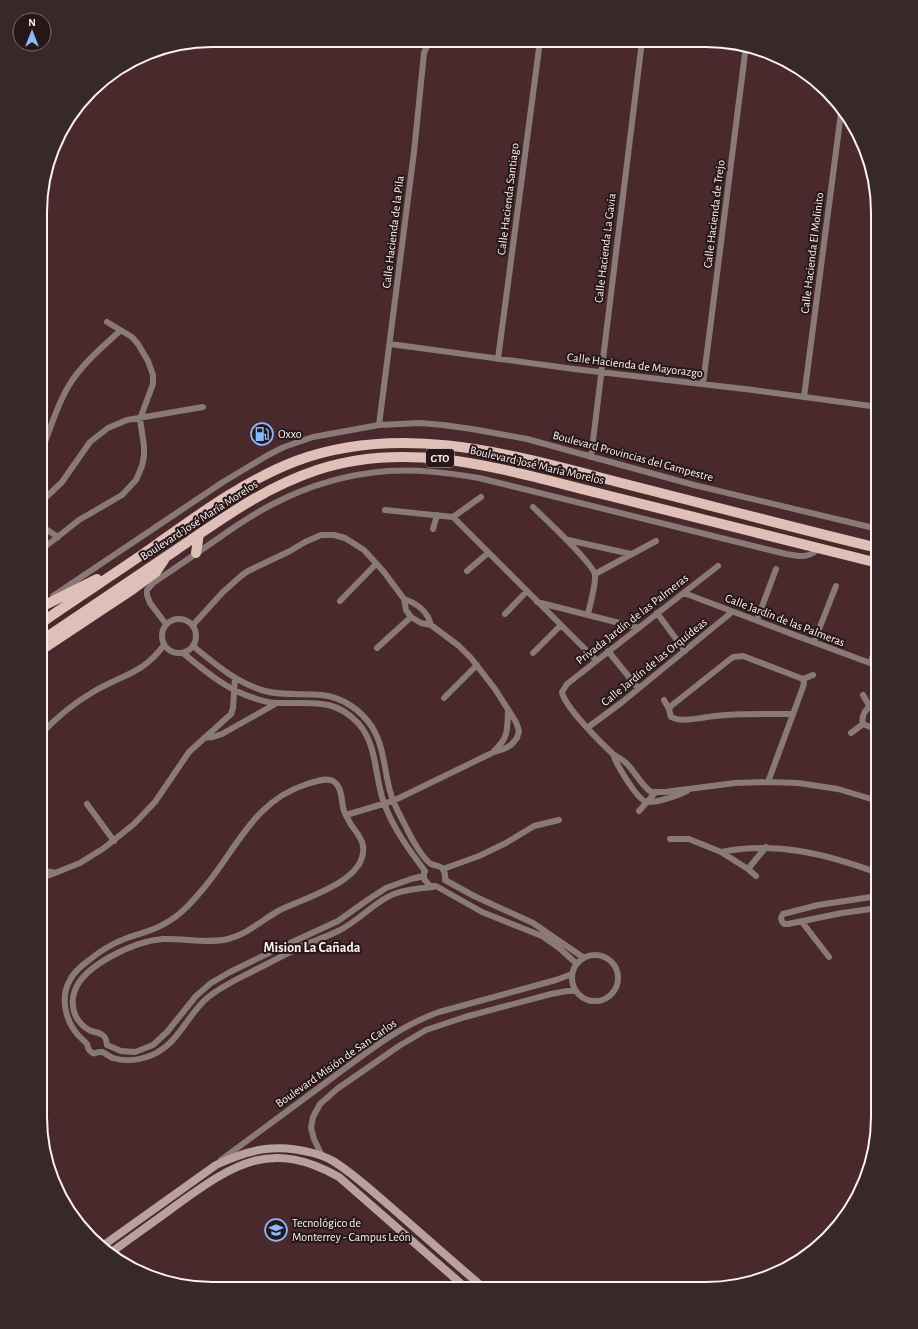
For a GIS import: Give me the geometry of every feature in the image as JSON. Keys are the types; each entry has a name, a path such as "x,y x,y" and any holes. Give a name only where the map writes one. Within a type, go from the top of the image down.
{"main road":[{"name":"Boulevard José María Morelos","path":"47,619 202,512 278,468 332,450 380,443 436,444 487,451 590,475 871,546"},
{"name":"Boulevard José María Morelos","path":"47,638 230,512 261,494 296,478 339,464 391,457 418,456 469,462 670,510 871,561"},
{"path":"196,554 200,534"},
{"path":"47,646 117,600 150,576 159,568 165,557"},
{"path":"47,603 134,560"}],"street":[{"name":"Calle Hacienda de la Pila","path":"379,425 413,160 423,65 427,47"},
{"name":"Calle Hacienda Santiago","path":"498,359 539,47"},
{"name":"Calle Hacienda La Gavia","path":"590,457 641,47"},
{"name":"Calle Hacienda de Trejo","path":"703,384 745,52"},
{"name":"Calle Hacienda El Molinito","path":"804,397 841,116"},
{"path":"47,545 79,520 122,495 136,480 144,456 144,439 140,418 153,384 153,375 148,360 132,337 107,322"},
{"path":"47,436 67,387 89,359 120,331"},
{"name":"Calle Hacienda de Mayorazgo","path":"390,344 871,406"},
{"path":"47,496 62,482 90,442 108,428 140,418 203,407"},
{"name":"Boulevard Provincias del Campestre","path":"47,602 223,482 273,452 313,437 379,425 420,423 472,429 527,439 694,485 871,527"},
{"path":"166,624 150,603 147,594 147,590 153,583 255,514 274,503 310,487 358,475 402,470 431,471 479,478 786,554 808,556 813,554 818,549"},
{"path":"453,517 481,497"},
{"path":"533,507 568,540 593,569 595,574 588,614"},
{"path":"385,510 453,517 596,660"},
{"path":"433,529 437,515"},
{"path":"47,530 58,537"},
{"path":"193,625 204,611 241,576 305,542 321,535 334,535 352,541 364,550 404,599 418,606 424,611 432,625 459,646 477,665 502,698 517,726 518,731 515,742 508,748 494,752 393,801 346,815"},
{"path":"568,540 631,554"},
{"path":"595,574 656,541"},
{"path":"467,571 488,553"},
{"path":"340,600 376,564"},
{"name":"Privada Jardín de las Palmeras","path":"587,728 563,698 562,692 567,684 718,566"},
{"path":"757,620 776,569"},
{"path":"814,642 836,586"},
{"path":"505,614 527,590"},
{"name":"Calle Jardín de las Palmeras","path":"684,593 870,663"},
{"path":"404,599 406,610 410,617 421,624 432,625"},
{"path":"538,602 639,628"},
{"name":"Calle Jardín de las Orquídeas","path":"587,728 732,612"},
{"path":"657,613 685,651"},
{"path":"377,648 410,617"},
{"path":"183,653 193,646 196,630 188,621 182,618 176,618 170,620 163,629 161,634 164,645 172,652 183,653 217,680 234,690 253,698 277,703 318,703 344,711 358,723 369,738 384,804 406,846 424,873 426,882 482,912 536,933 550,941 577,964"},
{"path":"533,653 561,625"},
{"path":"47,728 81,699 139,669 153,658 164,645"},
{"path":"101,1052 109,1057 123,1060 136,1060 153,1055 170,1044 178,1036 200,1005 207,998 222,988 304,945 337,932 354,922 376,904 391,895 412,889 435,886 443,883 445,880 445,873 443,869 433,865 425,857 411,837 393,801 379,742 371,726 357,710 349,704 323,695 266,691 249,686 235,678 193,646"},
{"path":"608,651 638,688"},
{"path":"669,709 724,664 738,656 751,658 803,679 813,675"},
{"path":"201,668 210,660"},
{"path":"444,698 477,665"},
{"path":"47,874 80,863 114,841 134,824 155,802 193,747 231,714 233,708 235,678"},
{"path":"768,782 804,683 803,679"},
{"path":"863,696 870,707 865,712 862,721 863,724"},
{"path":"334,707 337,699"},
{"path":"664,700 671,717 684,720 738,714 793,714"},
{"path":"204,738 217,736 277,703"},
{"path":"494,752 504,740 508,728 508,711"},
{"path":"863,724 871,727"},
{"path":"851,733 863,724"},
{"path":"587,728 613,754 625,762 648,789 655,793 735,783 768,782 798,783 821,786 838,789 871,799"},
{"path":"613,754 618,766 626,778 641,798 648,802 672,796 690,789"},
{"path":"319,781 332,781 341,793 346,815 362,841 363,850 361,859 354,871 342,882 332,888 281,910 236,937 220,941 164,939 148,942 118,952 95,967 79,983 75,992 73,1006 74,1012 81,1024 95,1033 100,1033 104,1036 107,1045 101,1052 95,1053 89,1050 77,1034 72,1026 65,1007 66,988 70,978 79,968 107,947 160,926 179,914 206,885 257,816 280,795 300,786 319,781"},
{"path":"639,811 655,793"},
{"path":"87,804 114,841"},
{"path":"443,869 483,854 506,843 534,826 559,820"},
{"path":"670,839 689,840 721,852 748,869 756,876"},
{"path":"721,852 736,849 766,848 793,850 834,858 871,871"},
{"path":"748,869 766,848"},
{"path":"107,1045 121,1051 135,1052 153,1045 167,1032 196,996 216,980 273,951 338,921 386,888 424,873 433,865"},
{"path":"47,871 56,872"},
{"path":"445,880 468,893 540,928 584,958"},
{"path":"871,897 818,905 788,912 781,916 782,922 786,924 871,909"},
{"path":"482,912 488,902"},
{"path":"508,922 513,914"},
{"path":"802,922 829,957"},
{"path":"592,955 600,956 607,959 615,968 618,979 616,987 612,993 605,998 597,1001 590,1000 582,997 576,992 572,983 572,974 577,964 584,958 592,955"},
{"name":"Boulevard Misión de San Carlos","path":"216,1164 389,1037 424,1018 456,1007 556,980 572,974"},
{"name":"Boulevard Misión de San Carlos","path":"322,1156 312,1134 311,1128 316,1110 324,1100 399,1046 417,1035 435,1027 466,1017 551,994 567,991 576,992"},
{"path":"86,1044 88,1037 95,1033"},
{"path":"344,1069 352,1079"},
{"path":"105,1243 216,1164 243,1153 270,1148 292,1148 332,1160 355,1176 477,1282"},
{"path":"114,1250 210,1181 232,1169 263,1159 292,1159 318,1166 338,1177 378,1210 459,1282"}],"place":[{"name":"Oxxo","path":"262,434"},
{"name":"Tecnológico de Monterrey - Campus León","path":"276,1230"}],"district":[{"name":"Mision La Cañada","path":"312,948"}]}
